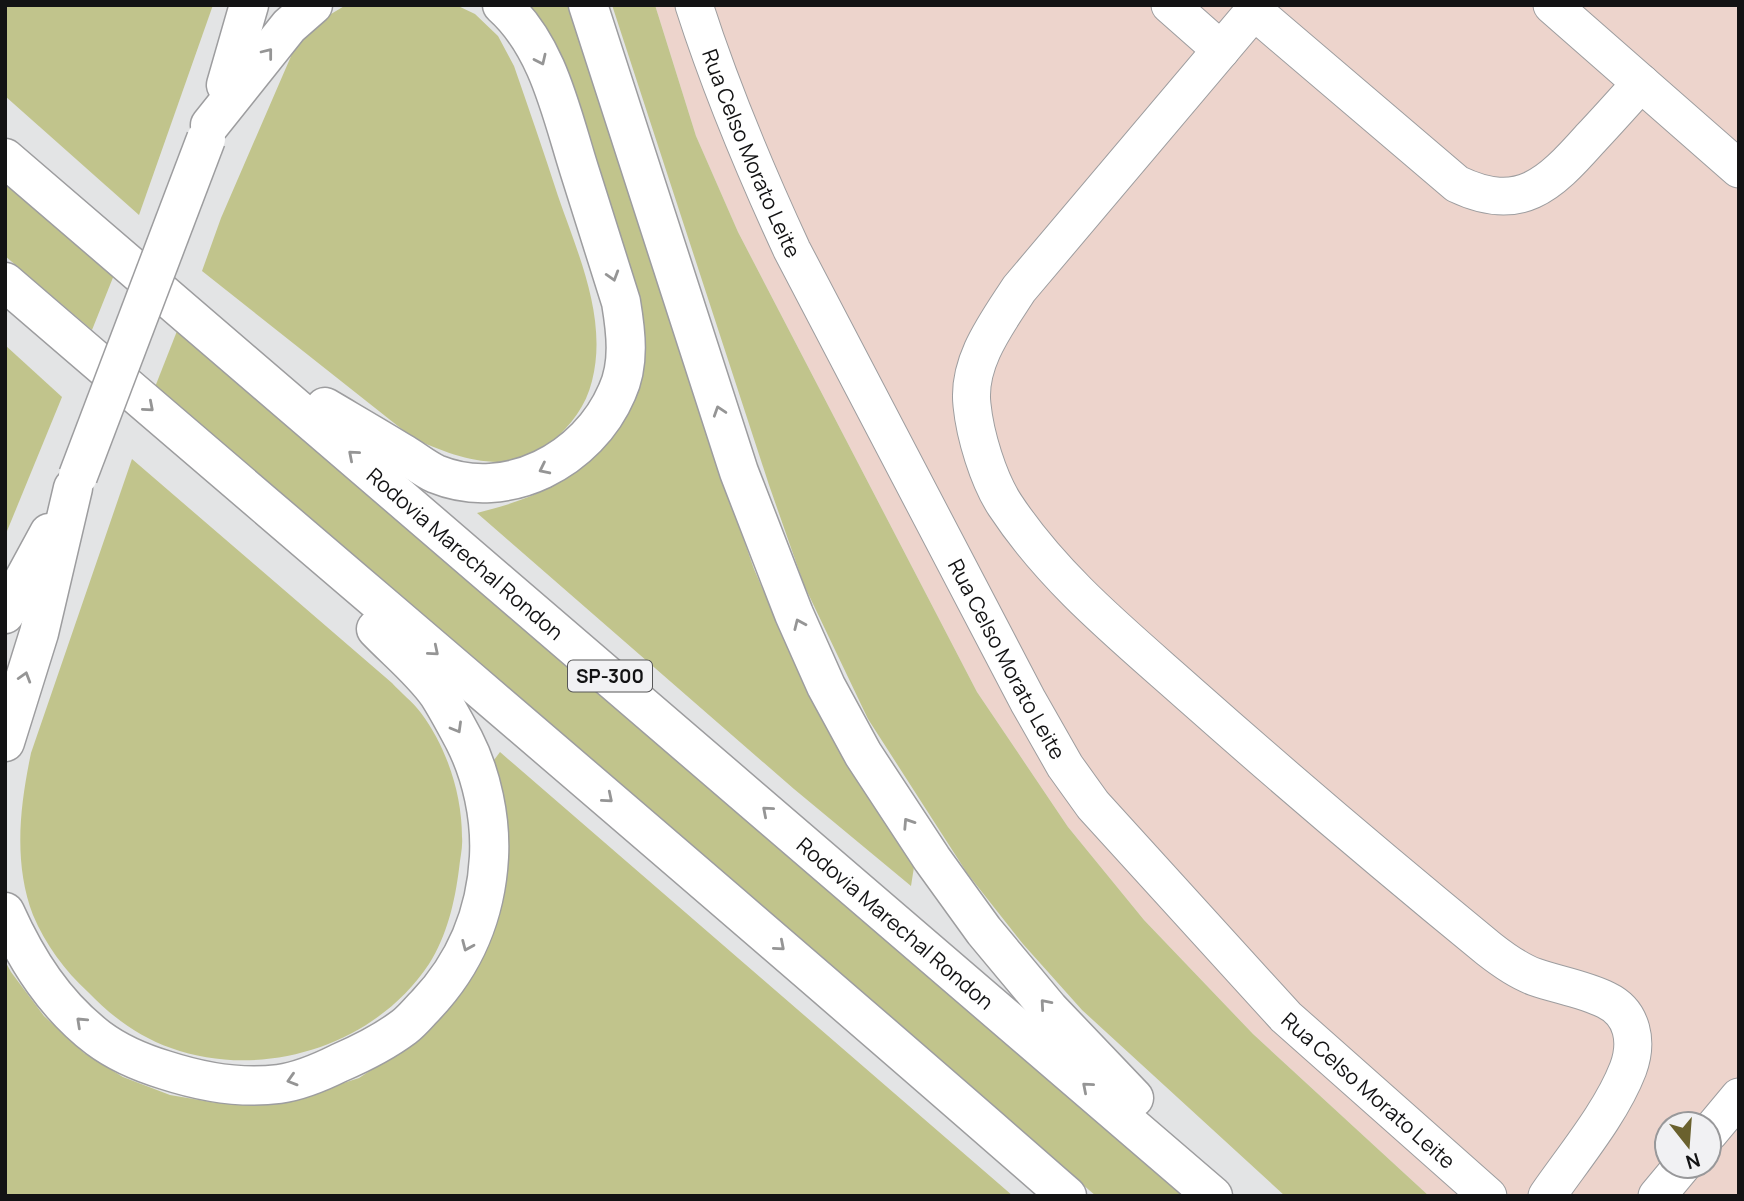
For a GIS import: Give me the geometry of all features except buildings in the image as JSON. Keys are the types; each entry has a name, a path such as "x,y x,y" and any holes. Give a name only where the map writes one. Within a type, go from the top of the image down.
{"main road":[{"path":"226,85 249,5"},
{"path":"78,476 208,132 289,26 313,5"},
{"path":"230,349 436,474 471,482 501,484 532,474 569,454 604,418 618,390 625,361 626,335 621,302 556,94 540,54 523,27 502,5"},
{"path":"588,5 739,472 794,614 850,732 924,847 984,931 1049,1009 1227,1196"},
{"path":"5,141 80,222"},
{"name":"Rodovia Marechal Rondon","path":"5,158 1213,1196"},
{"path":"5,282 671,852 1067,1196"},
{"path":"5,298 80,347"},
{"path":"5,912 43,982 99,1039 142,1062 191,1079 236,1085 281,1084 322,1071 368,1051 406,1026 436,994 463,957 479,919 485,892 490,834 483,793 466,742 437,693 231,478"},
{"path":"5,614 73,488 39,633 5,742"}],"lane":[{"name":"Rua Celso Morato Leite","path":"694,5 723,92 792,250 1028,701 1065,766 1093,805 1286,1017 1488,1196"},
{"path":"1170,5 1221,50"},
{"path":"1552,5 1739,169"},
{"path":"1547,1196 1605,1111 1628,1068 1633,1046 1629,1019 1607,1000 1532,976 1510,965 1489,949 1308,799 1087,603 1005,504 991,478 971,403 972,386 977,364 989,335 1019,289 1257,8 1457,184 1477,193 1506,197 1547,183 1564,169 1641,83"},
{"path":"1723,1116 1739,1097"},
{"path":"1657,1196 1670,1180"}],"shaded area":[{"path":"655,5 1739,5 1739,1196 1429,1196 1253,1034 1144,920 1068,827 977,692 738,232 696,136"}],"green space":[{"path":"5,5 213,5 139,215 5,96"},
{"path":"346,5 456,5 475,14 498,36 514,66 582,264 594,311 596,334 596,358 586,399 565,429 536,453 501,462 483,461 465,458 413,438 202,271 221,218 295,47 316,23"},
{"path":"525,5 568,5 696,403 754,569 797,668 834,741 914,867 911,886 794,789 477,513 536,494 563,480 588,460 599,447 628,402"},
{"path":"612,5 655,5 696,136 738,232 977,692 1068,827 1144,920 1253,1034 1429,1196 1285,1196 1082,1010 1023,944 967,873 868,719 804,585"},
{"path":"5,181 114,275 92,330 5,256"},
{"path":"177,331 1184,1196 1096,1196 155,387"},
{"path":"5,345 62,397 5,536"},
{"path":"132,459 411,701 438,741 456,788 462,849 452,906 435,953 406,993 379,1016 348,1035 314,1049 278,1058 242,1060 206,1057 171,1048 148,1038 126,1025 80,984 50,947 33,915 23,875 20,834 31,753"},
{"path":"500,752 1013,1196 5,1196 5,961 44,1016 84,1053 123,1077 170,1095 217,1103 262,1102 309,1094 359,1078 401,1050 466,978 491,764"}]}
